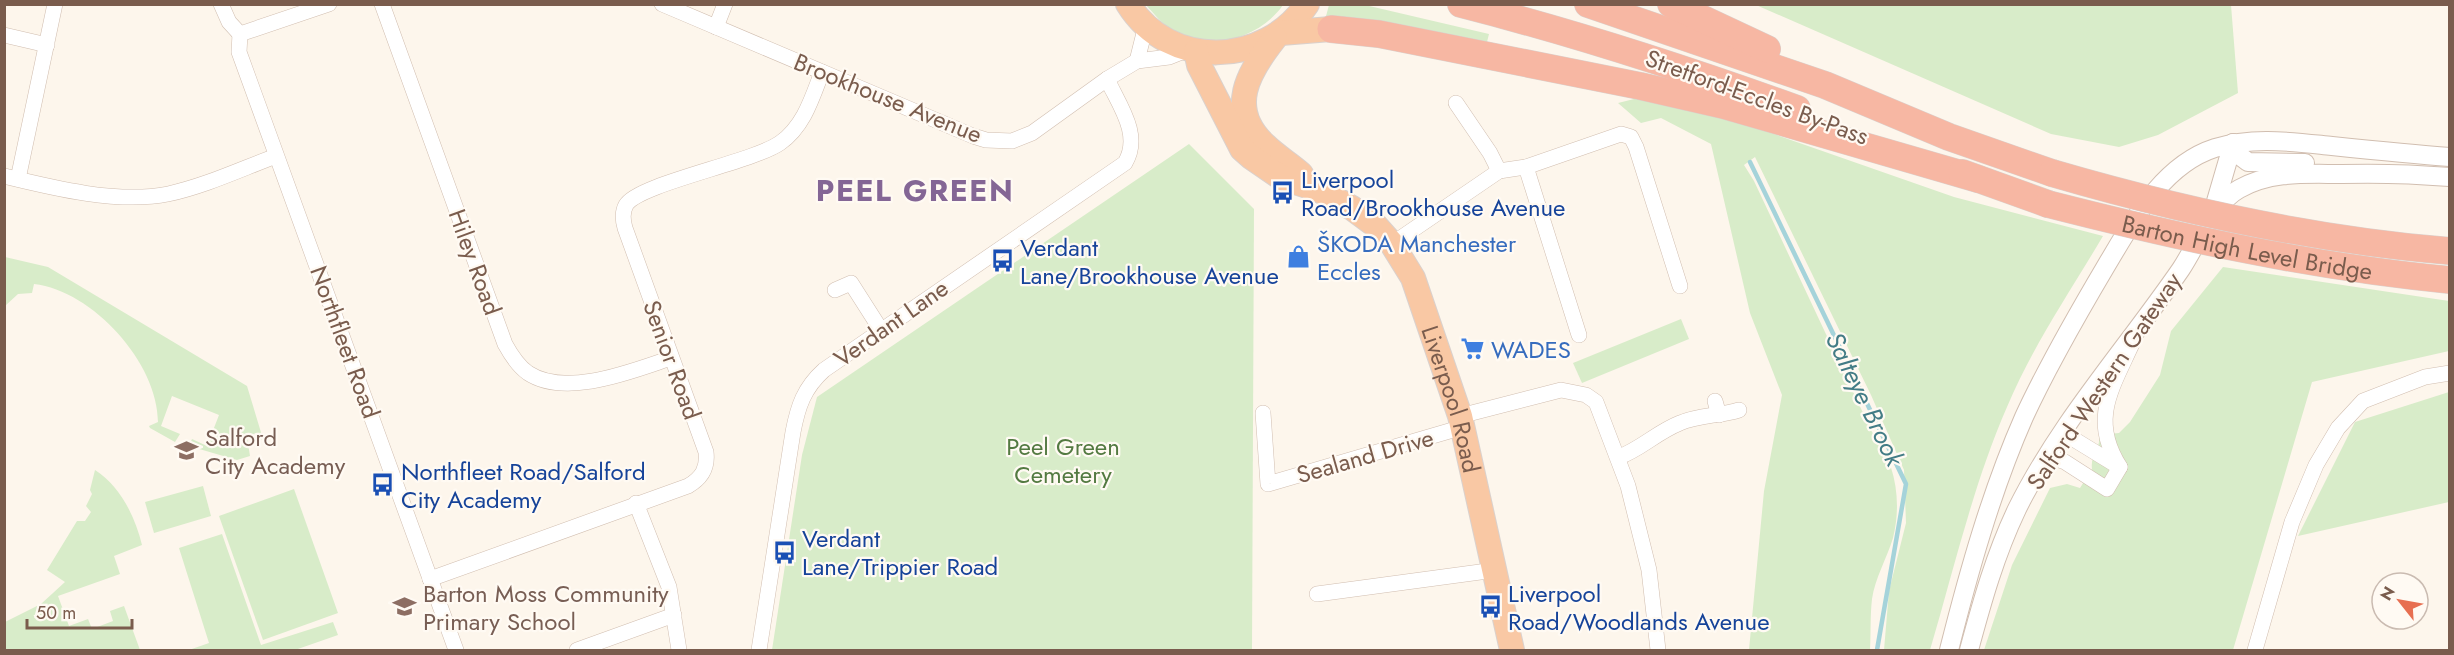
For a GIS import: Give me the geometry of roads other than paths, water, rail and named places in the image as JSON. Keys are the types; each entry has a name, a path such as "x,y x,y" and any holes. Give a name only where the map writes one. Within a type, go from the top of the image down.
{"highway":[{"path":"1131,10 1157,35 1192,50 1233,52 1257,46 1280,33 1294,21 1307,4"},
{"name":"Stretford-Eccles By-Pass","path":"1461,4 1554,29 1732,86 2048,204"},
{"name":"Stretford-Eccles By-Pass","path":"1588,4 1825,85 1949,137 2052,173"},
{"path":"1671,4 1949,137"},
{"path":"1280,33 1331,29 1379,34 1640,86 1723,105 1978,179"},
{"name":"Liverpool Road","path":"1280,33 1250,73 1244,93 1245,115 1254,134 1319,190"},
{"name":"Liverpool Road","path":"1192,50 1242,148 1251,157 1281,177 1319,190 1352,208 1375,225 1404,261 1420,293 1461,422 1512,651"},
{"name":"Barton High Level Bridge","path":"2052,173 2132,196 2281,229 2360,241 2450,250"},
{"name":"Barton High Level Bridge","path":"2048,204 2150,230 2281,258 2450,280"}],"street":[{"path":"55,4 11,178 104,195 140,197 178,191 276,156"},
{"path":"220,4 229,22 240,34 329,4"},
{"name":"Hiley Road","path":"382,4 505,344 513,357 525,371 534,376 565,383 609,378 671,358"},
{"name":"Brookhouse Avenue","path":"662,4 973,136 1000,141 1012,141 1032,133 1107,79 1137,61 1169,57 1192,50"},
{"path":"716,27 726,4"},
{"path":"1131,10 1144,33 1137,61"},
{"name":"Northfleet Road","path":"240,34 239,52 456,651"},
{"path":"4,35 46,45"},
{"name":"Senior Road","path":"430,579 695,482 703,474 706,452 625,228 623,215 626,205 637,196 778,144 804,117 822,72"},
{"name":"Verdant Lane","path":"759,651 793,432 801,401 813,380 881,330 1125,163 1131,149 1132,136 1107,79"},
{"path":"1456,103 1490,153 1499,171"},
{"path":"1392,244 1499,171 1526,167 1621,134 1631,137 1680,286"},
{"name":"Salford Western Gateway","path":"1949,651 1991,501 2024,418 2069,327 2144,204 2187,162 2212,149 2233,143 2276,141 2450,157"},
{"path":"2233,143 2236,153 2248,162 2330,163 2361,173"},
{"path":"2211,221 2233,143"},
{"path":"1526,167 1580,335"},
{"name":"Salford Western Gateway","path":"1969,651 1987,581 1997,555 2018,508 2047,456 2181,269 2223,201 2231,194 2269,177 2292,174 2361,173 2450,177"},
{"path":"835,290 851,283 881,330"},
{"path":"2120,467 2109,450 2105,435 2105,415 2109,394 2143,320"},
{"path":"2255,651 2292,522 2316,465 2338,428 2363,401 2425,377 2450,373"},
{"name":"Sealand Drive","path":"1263,413 1268,484 1561,390 1586,394 1596,402 1619,457 1649,570 1658,651"},
{"path":"1619,457 1635,451 1650,438 1682,422 1717,408 1739,410"},
{"path":"2062,432 2120,467"},
{"path":"2047,456 2065,462 2107,489 2120,467"},
{"path":"636,503 669,587 680,651"},
{"path":"1317,594 1495,570"},
{"path":"577,651 674,615"}],"waterway":[{"name":"Salteye Brook","path":"1750,162 1906,484 1877,650"}],"place":[{"name":"Liverpool Road/Brookhouse Avenue","path":"1283,193"},
{"name":"ŠKODA Manchester Eccles","path":"1299,257"},
{"name":"Verdant Lane/Brookhouse Avenue","path":"1002,261"},
{"name":"WADES","path":"1473,349"},
{"name":"Salford City Academy","path":"187,451"},
{"name":"Northfleet Road/Salford City Academy","path":"383,485"},
{"name":"Verdant Lane/Trippier Road","path":"784,552"},
{"name":"Barton Moss Community Primary School","path":"405,607"},
{"name":"Liverpool Road/Woodlands Avenue","path":"1490,607"}],"district":[{"name":"PEEL GREEN","path":"915,190"}],"park label":[{"name":"Peel Green Cemetery","path":"1063,460"}]}
